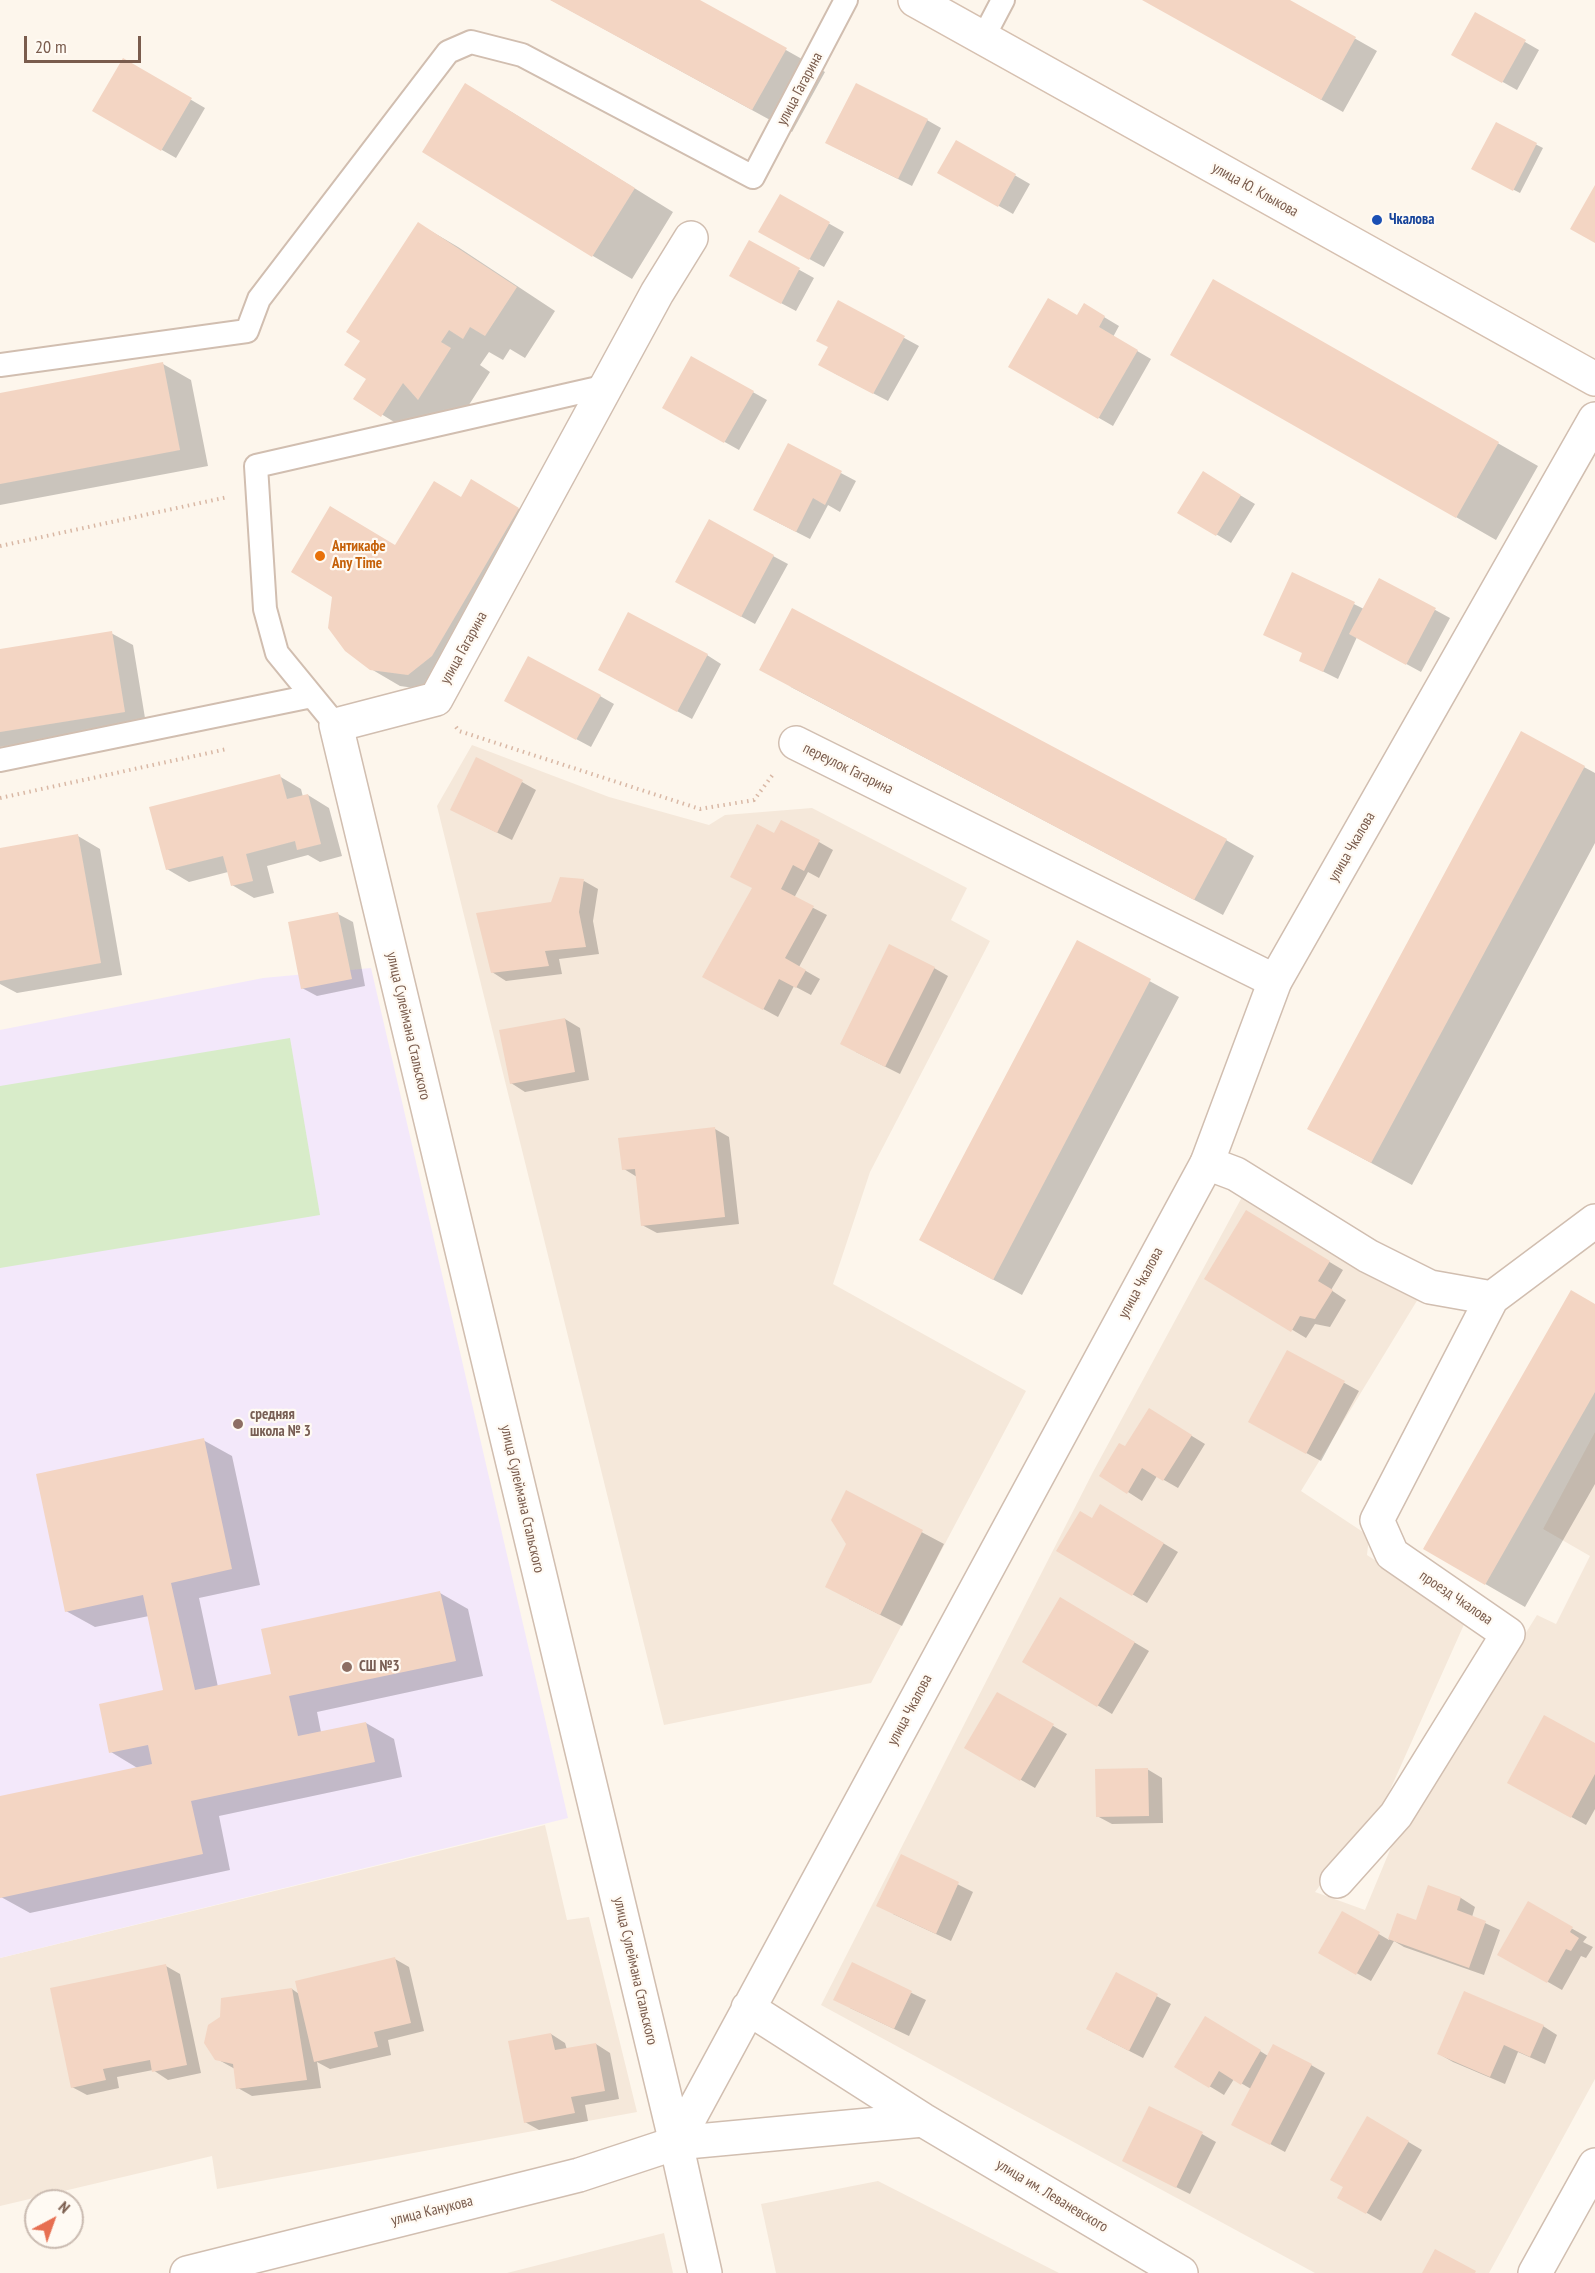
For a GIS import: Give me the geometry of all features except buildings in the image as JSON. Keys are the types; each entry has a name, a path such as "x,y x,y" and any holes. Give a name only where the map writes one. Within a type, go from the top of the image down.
{"street":[{"name":"улица Ю. Клыкова","path":"915,0 1595,379"},
{"name":"улица Гагарина","path":"336,725 436,699 657,293 691,238"},
{"name":"улица Чкалова","path":"676,2143 1207,1162 1275,981 1595,419"},
{"name":"улица Сулеймана Стальского","path":"336,725 676,2143 705,2273"},
{"name":"переулок Гагарина","path":"796,743 1275,981"},
{"path":"1207,1162 1236,1174 1368,1256 1430,1287 1492,1298"},
{"name":"проезд Чкалова","path":"1337,1881 1396,1815 1508,1634 1392,1554 1377,1520 1492,1298 1595,1221"},
{"name":"улица им. Леваневского","path":"748,2008 923,2120 1181,2273"},
{"path":"676,2143 923,2120"},
{"name":"улица Канукова","path":"187,2273 579,2175 676,2143"},
{"path":"1535,2273 1595,2165"}],"lane":[{"name":"улица Гагарина","path":"0,365 248,331 259,299 448,52 471,42 522,55 753,177 846,0"},
{"path":"983,38 1003,0"},
{"path":"336,725 277,653 265,609 256,466 607,386"},
{"path":"0,760 312,696"}],"path":[{"path":"0,546 231,496"},
{"name":"переулок Гагарина","path":"436,699 459,731 700,809 754,800 796,743"},
{"path":"0,798 232,748"}],"shaded area":[{"path":"472,745 609,797 709,825 725,815 812,808 967,888 951,920 990,941 870,1172 833,1284 1026,1391 871,1683 664,1725 437,806"},
{"name":"средняя школа № 3","path":"371,968 568,1818 0,1958 0,1030 263,978"},
{"path":"1242,1197 1418,1299 1301,1491 1369,1536 1367,1555 1466,1620 1386,1799 1315,1892 1365,1910 1407,1809 1416,1809 1537,1615 1556,1624 1590,1556 1543,1529 1595,1432 1595,2079 1489,2273 1315,2273 821,2005 1093,1472"},
{"path":"545,1825 567,1920 589,1917 637,2112 217,2189 212,2156 72,2189 24,2189 24,2200 0,2206 0,1958"},
{"path":"878,2181 1059,2273 776,2273 761,2204"},
{"path":"664,2233 673,2273 507,2273"}],"green space":[{"path":"290,1038 320,1215 0,1268 0,1086"}],"place":[{"name":"Чкалова","path":"1377,220"},
{"name":"Антикафе Any Time","path":"320,556"},
{"name":"средняя школа № 3","path":"238,1424"},
{"name":"СШ №3","path":"347,1667"}]}
